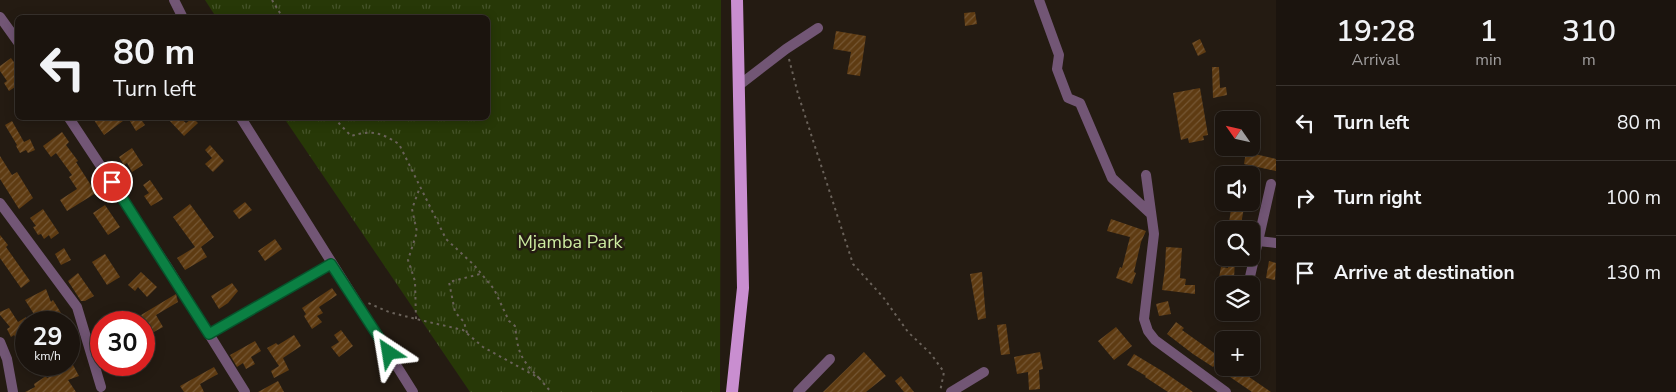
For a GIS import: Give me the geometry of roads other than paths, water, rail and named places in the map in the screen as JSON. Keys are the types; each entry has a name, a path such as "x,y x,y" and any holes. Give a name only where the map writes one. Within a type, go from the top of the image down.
{"main road":[{"path":"732,392 743,288 737,0"}],"street":[{"path":"174,0 182,15"},
{"path":"1039,0 1059,55 1057,69 1068,98 1080,103 1112,178 1150,214"},
{"path":"0,17 15,38"},
{"path":"738,86 786,49 818,28"},
{"path":"70,120 132,213 245,392"},
{"path":"242,120 413,392"},
{"path":"1146,175 1154,234 1144,319 1148,331 1155,340 1226,392"},
{"path":"1260,232 1271,184"},
{"path":"0,203 77,307 101,387"},
{"path":"1260,241 1276,243"},
{"path":"209,334 331,264"},
{"path":"0,342 7,359 13,392"},
{"path":"798,392 830,359"},
{"path":"951,392 984,372"}],"park label":[{"name":"Mjamba Park","path":"570,242"}]}
